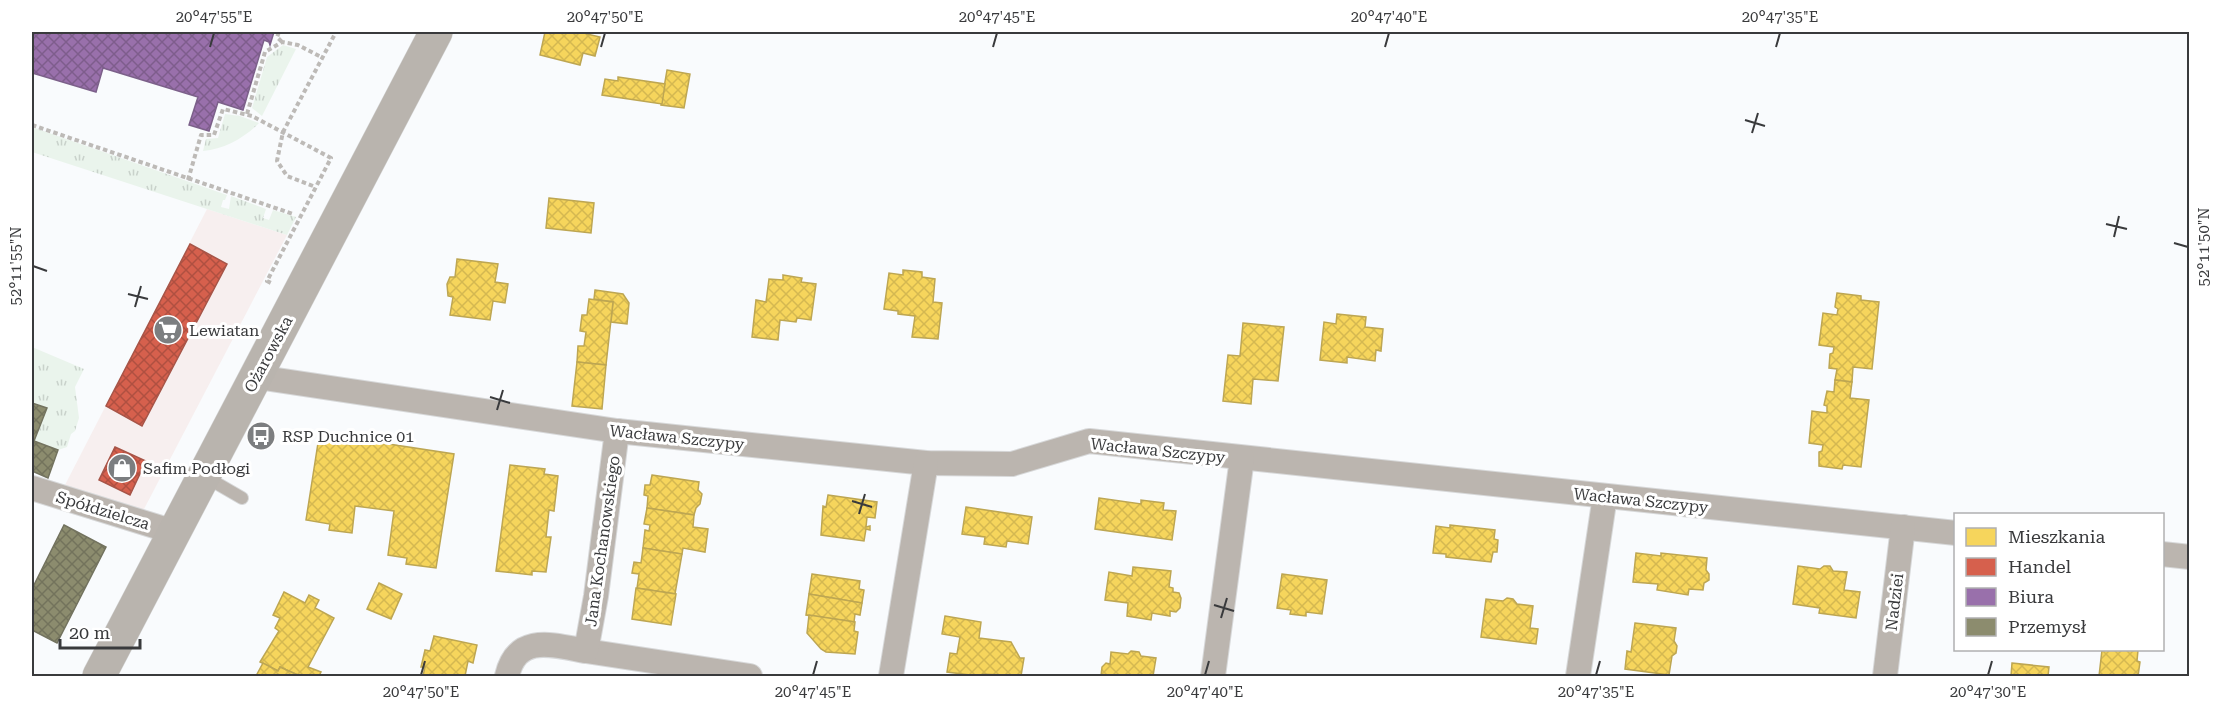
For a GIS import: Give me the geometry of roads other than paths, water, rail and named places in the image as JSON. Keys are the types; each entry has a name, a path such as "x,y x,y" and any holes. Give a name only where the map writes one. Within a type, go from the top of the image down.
{"main road":[{"name":"Ożarowska","path":"99,676 436,32"}],"street":[{"name":"Wacława Szczypy","path":"257,377 617,431 926,463 1012,464 1089,441 1954,533"},
{"name":"Jana Kochanowskiego","path":"586,651 596,596 617,431"},
{"path":"1213,676 1242,458"},
{"path":"891,676 926,463"},
{"name":"Spółdzielcza","path":"32,489 174,532"},
{"path":"1578,676 1605,496"},
{"name":"Nadziei","path":"1885,676 1903,527"},
{"path":"2164,554 2190,557"},
{"name":"Jana Kochanowskiego","path":"507,676 513,658 528,646 544,644 750,676"}],"lane":[{"path":"203,475 242,498"}],"place":[{"name":"Lewiatan","path":"168,330"},
{"name":"RSP Duchnice 01","path":"261,436"},
{"name":"Safim Podłogi","path":"122,468"}]}
